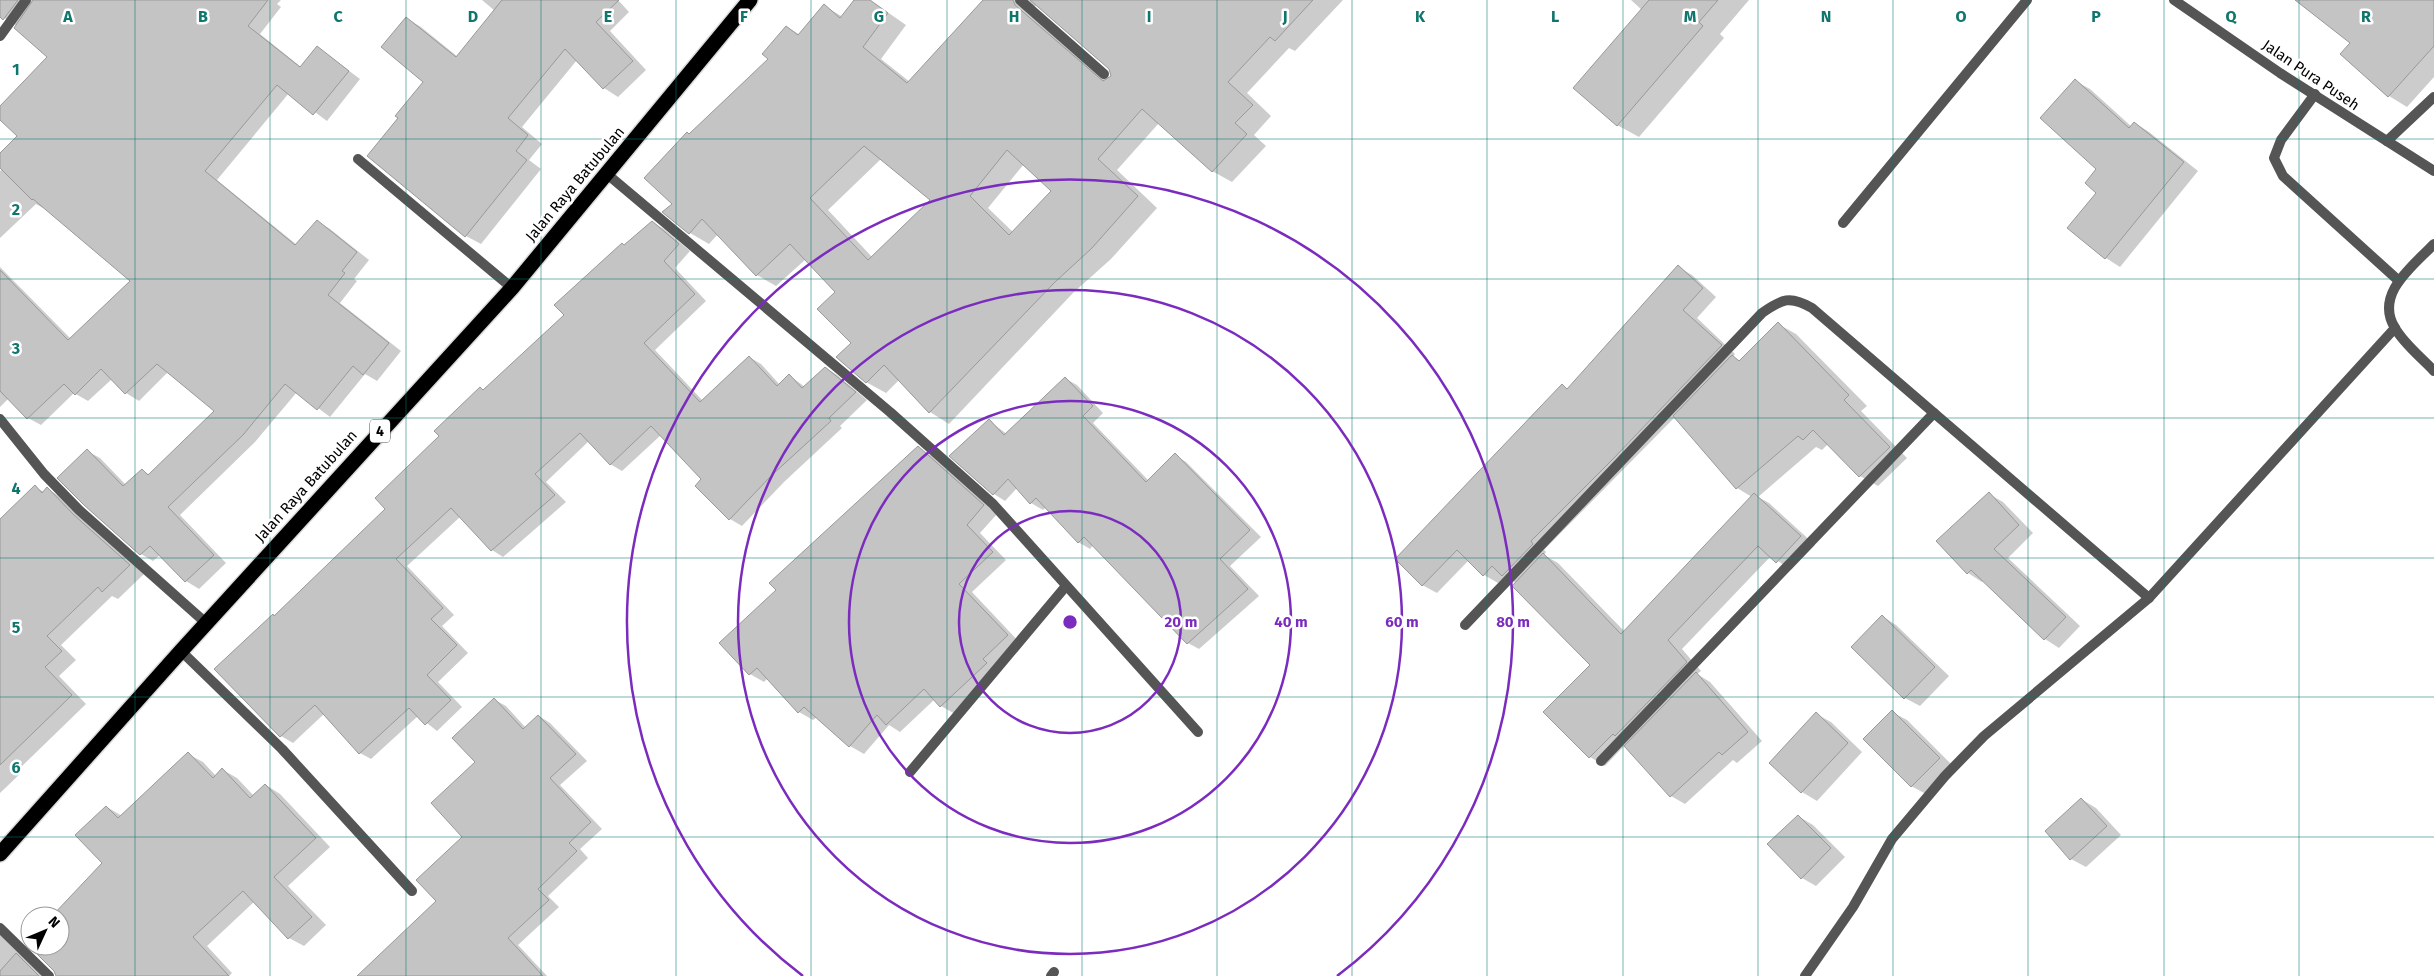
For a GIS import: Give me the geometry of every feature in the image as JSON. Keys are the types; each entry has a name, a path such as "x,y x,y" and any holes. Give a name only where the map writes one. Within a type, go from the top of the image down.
{"highway":[{"name":"Jalan Raya Batubulan","path":"0,854 374,437 441,367 512,288 750,0"}],"street":[{"path":"0,36 26,0"},
{"path":"1020,0 1104,74"},
{"path":"1843,223 2027,0"},
{"name":"Jalan Pura Puseh","path":"2174,0 2434,172"},
{"path":"2315,94 2281,140 2274,158 2283,176 2399,281"},
{"path":"2387,141 2434,97"},
{"path":"358,159 512,288"},
{"path":"607,174 890,412 993,504 1198,732"},
{"path":"2434,244 2392,291 2388,313 2395,328 2434,372"},
{"path":"1465,625 1762,313 1776,303 1792,300 1812,308 2149,598"},
{"path":"1805,976 1852,906 1892,839 1945,776 1984,736 2149,598 2395,328"},
{"path":"1601,761 1934,413"},
{"path":"0,419 44,474 79,510 206,623"},
{"path":"910,772 1066,586"},
{"path":"181,651 282,749 412,891"},
{"path":"0,928 49,976"}],"building":[{"path":"0,0 18,0 3,20 0,17"},
{"path":"33,0 268,0 248,26 300,67 317,46 349,71 313,115 277,85 205,171 295,245 317,220 357,252 342,271 345,273 328,295 389,343 363,375 353,366 317,410 285,384 243,435 168,507 214,555 185,582 150,546 140,555 57,478 87,449 123,486 142,469 148,475 214,411 157,364 125,394 101,369 75,395 64,384 27,419 0,391 0,270 68,340 130,281 32,200 0,168 0,153 17,136 0,120 0,106 47,57 14,28"},
{"path":"502,0 619,0 596,22 633,61 603,89 565,49 508,118 528,135 516,151 527,160 465,237 367,156 398,118 395,116 423,82 381,47 406,17 456,57"},
{"path":"854,0 870,0 888,13 863,47 907,83 983,0 1013,0 1015,5 1103,81 1111,76 1109,69 1030,0 1313,0 1275,41 1270,37 1228,82 1253,105 1235,123 1247,134 1212,172 1142,109 1098,159 1138,196 1092,248 1054,283 929,413 884,365 866,383 836,357 851,343 817,309 835,292 790,244 756,276 702,219 689,234 662,212 672,204 644,178 687,132 689,134 768,59 762,54 786,26 798,35 824,4 840,18","holes":["864,146 930,200 868,260 810,198","1007,150 1051,191 1009,235 970,196"]},
{"path":"1649,0 1718,0 1699,22 1703,26 1617,126 1573,88"},
{"path":"2295,0 2434,0 2434,46 2388,97 2340,54 2350,43"},
{"path":"2075,79 2129,128 2134,122 2184,162 2105,259 2067,228 2096,193 2085,183 2096,169 2040,118"},
{"path":"652,221 679,244 664,261 695,294 644,343 700,402 749,356 777,386 789,374 802,388 825,367 856,392 829,418 831,421 772,475 729,520 695,486 701,479 651,426 610,465 580,433 535,474 555,495 491,551 451,508 396,559 443,608 431,619 457,645 427,675 451,700 425,725 409,708 359,754 315,705 280,737 214,669 273,614 274,616 385,509 375,498 439,436 434,431 480,387 483,390 564,315 554,305 622,243 624,245"},
{"path":"1678,265 1703,288 1683,310 1722,345 1531,541 1533,544 1502,576 1492,566 1483,576 1457,550 1422,586 1395,559 1562,384 1567,389"},
{"path":"1778,322 1849,395 1844,400 1890,447 1859,477 1813,430 1803,440 1798,436 1736,489 1673,416 1732,355 1739,361"},
{"path":"1065,377 1093,406 1083,416 1146,482 1175,453 1250,530 1220,559 1248,589 1187,644 1084,537 1078,543 1036,498 1030,504 1008,479 993,495 949,456 989,419 1004,435"},
{"path":"918,446 984,505 967,525 993,552 959,584 1008,635 983,659 987,663 940,707 924,689 886,725 877,715 849,747 804,707 798,713 757,668 749,675 719,643 776,590 769,583"},
{"path":"35,485 42,493 47,487 74,515 130,565 102,592 98,587 47,636 62,651 45,667 72,695 0,765 0,519"},
{"path":"1989,492 2019,525 1994,549 2066,617 2044,640 1971,570 1967,574 1936,541"},
{"path":"1754,493 1801,536 1776,563 1758,546 1668,640 1687,662 1615,736 1613,734 1589,758 1543,712 1590,665 1512,586 1543,553 1621,634"},
{"path":"1882,615 1935,667 1904,699 1851,647"},
{"path":"1696,672 1748,732 1722,755 1719,752 1670,797 1624,746"},
{"path":"494,698 523,729 538,715 576,754 550,778 591,822 569,843 577,851 538,889 549,900 508,938 543,976 357,976 436,901 416,880 462,837 431,803 475,762 452,738"},
{"path":"1892,710 1940,758 1911,787 1863,739"},
{"path":"1816,712 1848,743 1801,793 1769,763"},
{"path":"188,752 213,778 222,768 250,798 265,784 316,838 274,877 312,917 288,939 243,891 193,937 229,976 56,976 54,971 39,956 70,956 70,906 61,906 102,863 75,835 106,806 118,818"},
{"path":"2081,798 2107,826 2070,860 2045,831"},
{"path":"1798,815 1831,848 1801,879 1767,844"},
{"path":"16,953 39,976 0,976 0,971"}]}
